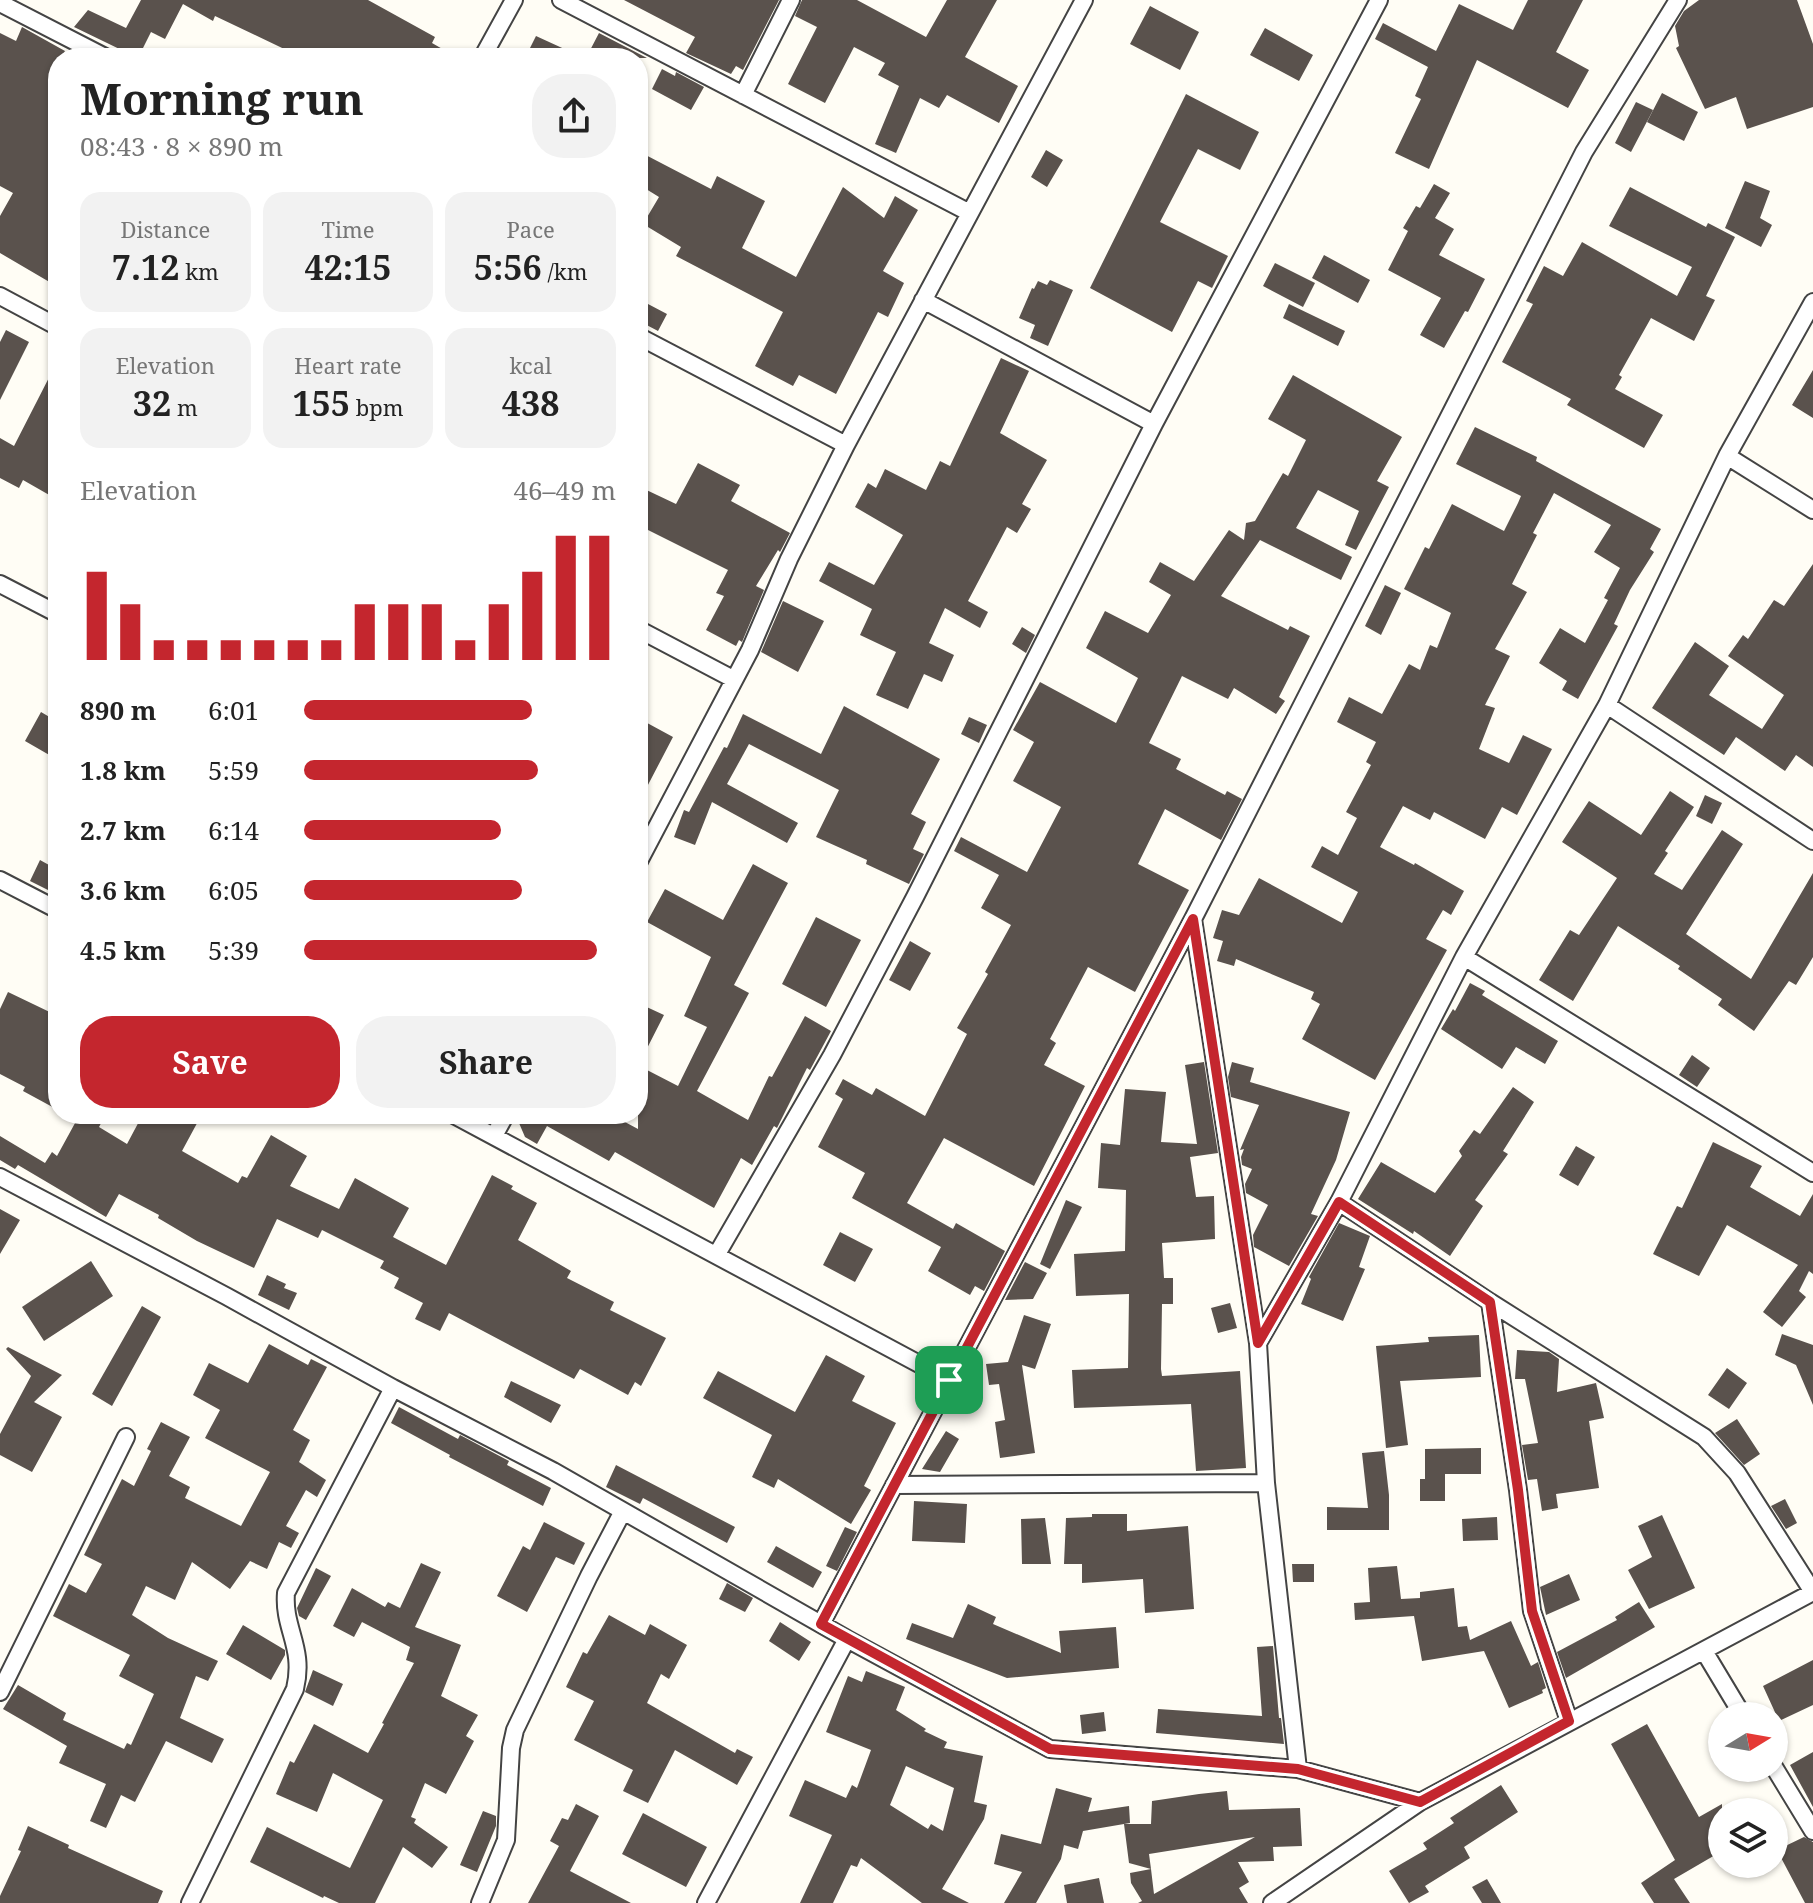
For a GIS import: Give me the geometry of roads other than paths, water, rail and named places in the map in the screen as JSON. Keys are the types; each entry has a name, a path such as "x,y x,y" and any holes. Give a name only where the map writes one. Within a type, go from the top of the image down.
{"street":[{"path":"488,48 514,0"},
{"path":"561,0 970,213"},
{"path":"743,95 791,0"},
{"path":"648,844 750,650 789,559 846,445 1084,0"},
{"path":"717,1254 832,1055 1154,424 1379,0"},
{"path":"821,1624 1193,919 1584,152 1678,0"},
{"path":"0,3 88,48"},
{"path":"0,296 48,322"},
{"path":"923,300 1154,424"},
{"path":"1258,1343 1339,1202 1464,957 1607,705 1727,456 1813,302"},
{"path":"648,341 846,445"},
{"path":"1727,456 1813,510"},
{"path":"0,584 48,609"},
{"path":"648,634 733,679"},
{"path":"1607,705 1813,841"},
{"path":"0,880 48,905"},
{"path":"1193,919 1258,1343 1266,1483 1298,1769"},
{"path":"1464,957 1813,1173"},
{"path":"471,1124 949,1380"},
{"path":"494,1136 501,1124"},
{"path":"0,1177 553,1471 847,1639 1050,1749 1298,1769 1420,1802"},
{"path":"1272,1903 1420,1802 1813,1592 1737,1473 1704,1437 1339,1202"},
{"path":"1490,1302 1518,1490 1532,1611 1569,1721"},
{"path":"190,1903 295,1689 299,1661 286,1610 286,1593 393,1388"},
{"path":"0,1692 126,1437"},
{"path":"894,1485 1266,1483"},
{"path":"480,1903 506,1840 511,1748 515,1730 623,1511"},
{"path":"706,1903 847,1639"},
{"path":"1704,1651 1735,1702"},
{"path":"1783,1782 1813,1831"}]}
